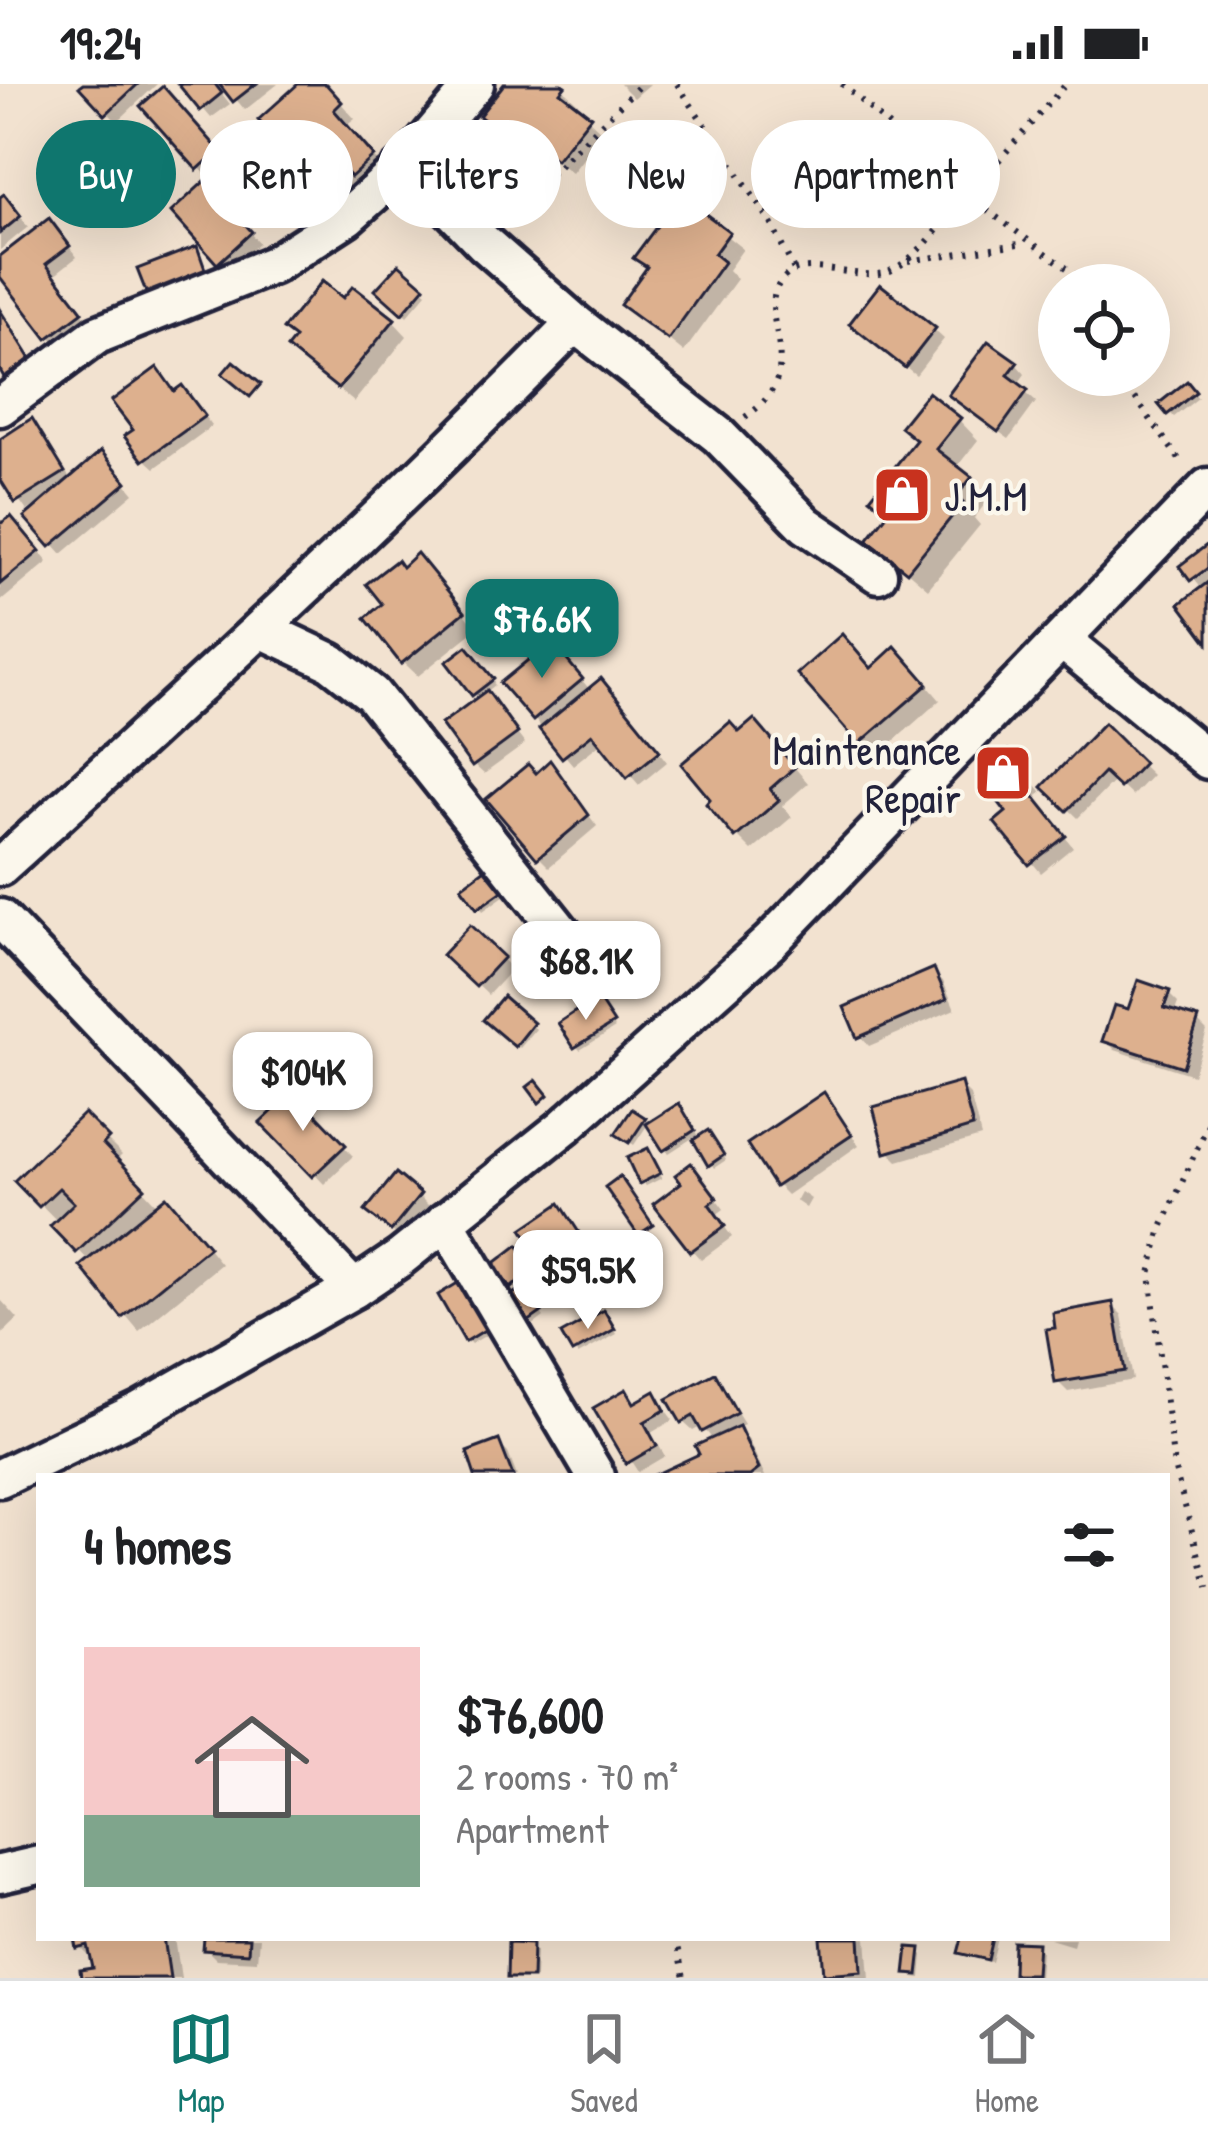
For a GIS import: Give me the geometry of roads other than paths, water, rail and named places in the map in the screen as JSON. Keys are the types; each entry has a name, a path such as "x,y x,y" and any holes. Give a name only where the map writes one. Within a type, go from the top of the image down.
{"street":[{"path":"444,120 475,84"},
{"path":"0,407 97,335 273,265 347,217 377,190"},
{"path":"469,228 574,323 718,434 806,526 878,574"},
{"path":"0,867 261,629 465,435 574,323"},
{"path":"0,1478 141,1410 354,1288 565,1126 770,942 1206,489"},
{"path":"261,629 331,662 372,694 566,938"},
{"path":"1062,640 1208,760"},
{"path":"0,918 354,1288"},
{"path":"445,1221 594,1473"},
{"path":"0,1874 36,1866"}],"place":[{"name":"J.M.M","path":"902,495"},
{"name":"Maintenance Repair","path":"1003,773"}]}
